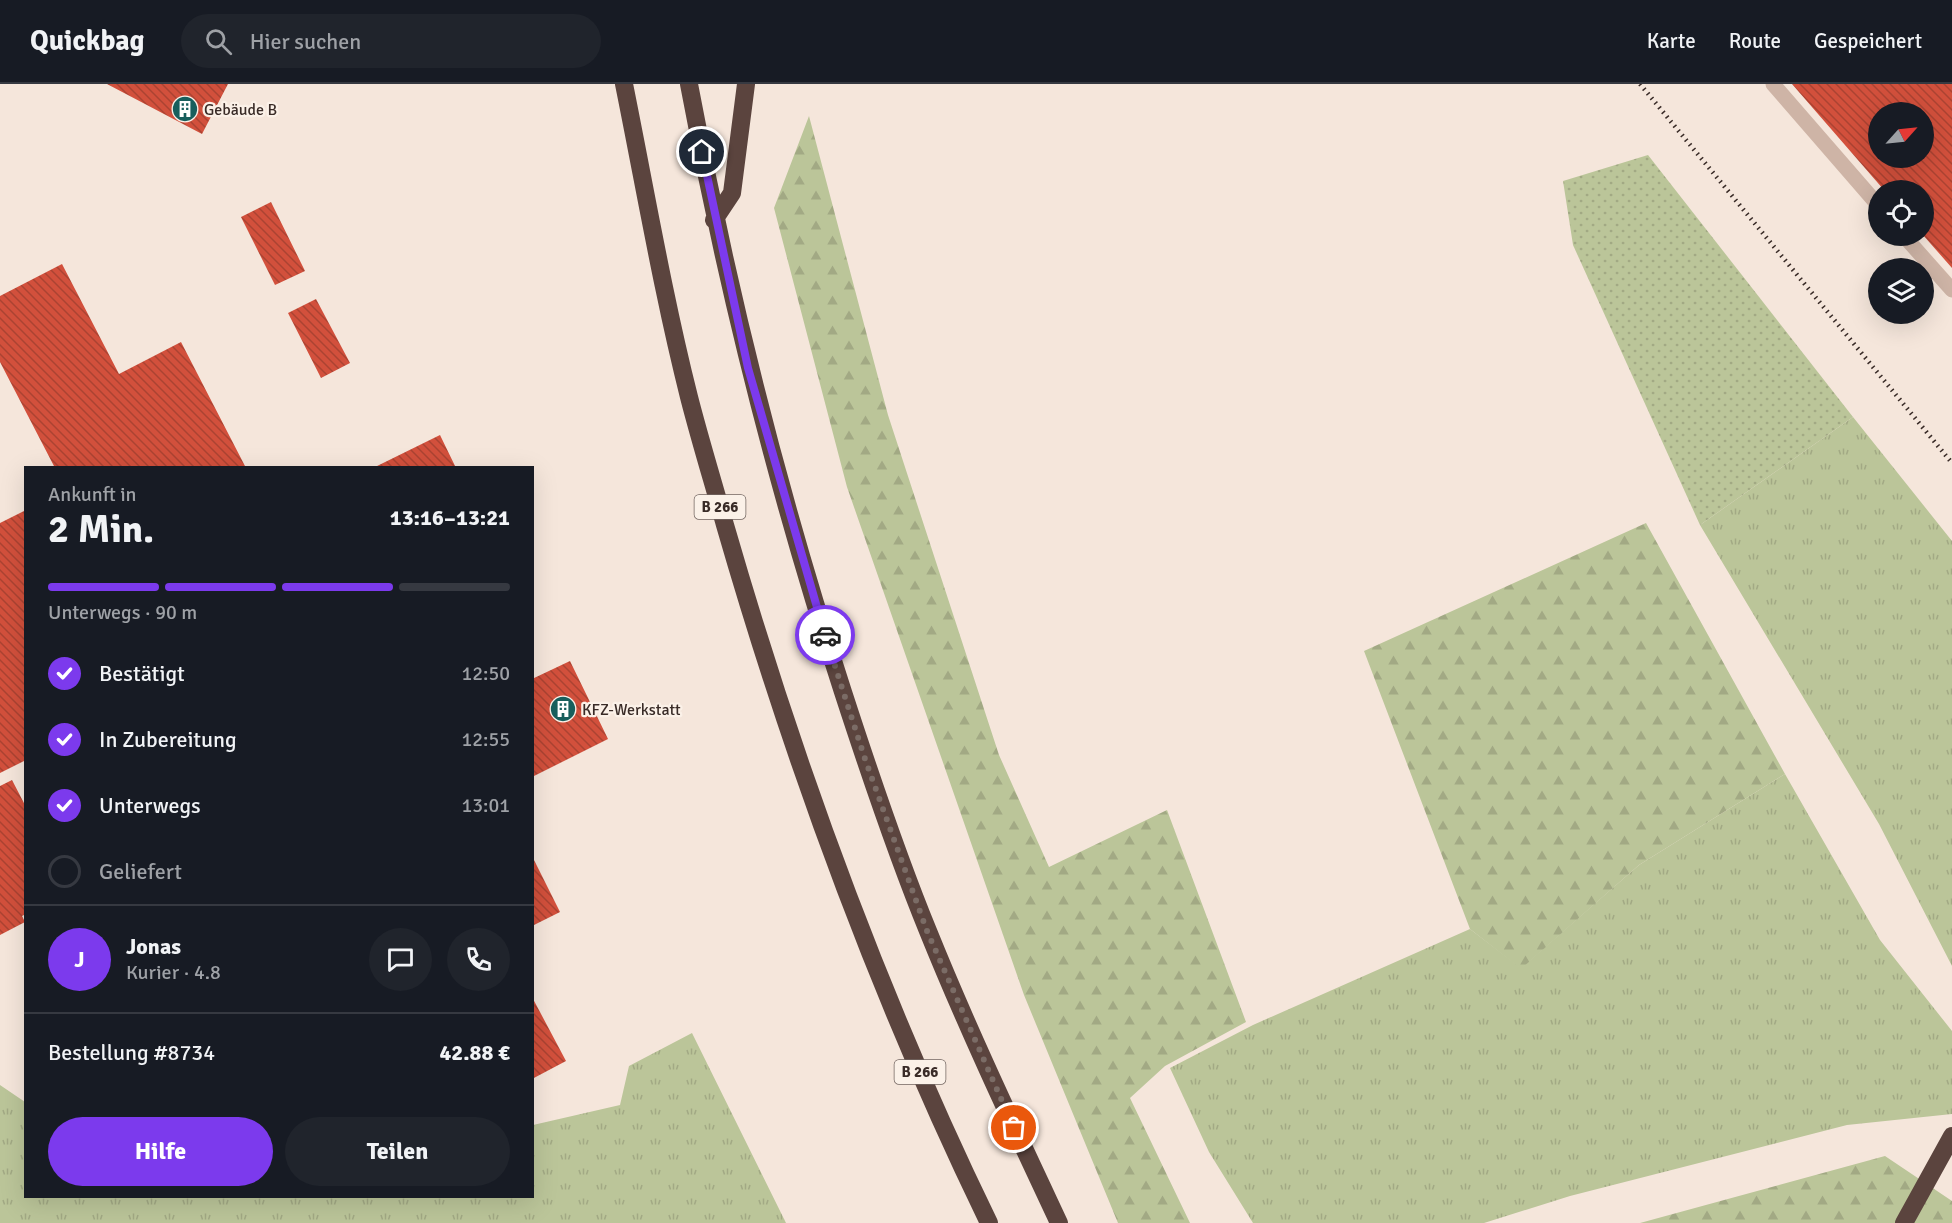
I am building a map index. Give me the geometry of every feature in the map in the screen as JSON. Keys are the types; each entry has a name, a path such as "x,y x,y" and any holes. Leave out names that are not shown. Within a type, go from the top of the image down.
{"highway":[{"name":"B 266","path":"624,84 689,397 749,606 812,800 873,962 947,1135 989,1223"},
{"path":"689,84 714,220 748,368 807,580 865,759 927,931 1059,1223"},
{"path":"714,220 732,193 746,84"},
{"path":"1904,1223 1952,1136"}],"lane":[{"path":"1773,84 1868,193"},
{"path":"1913,246 1952,290"}],"green space":[{"path":"809,116 888,415 999,755 1049,867 1167,810 1246,1022 1165,1066 1130,1098 1190,1223 1118,1223 1024,995 847,487 774,208"},
{"path":"1648,155 1853,417 1700,525 1573,245 1563,181"},
{"path":"1853,417 1952,541 1952,966 1879,824 1700,525"},
{"path":"1646,523 1785,774 1639,865 1521,969 1470,929 1364,651"},
{"path":"1785,774 1880,940 1952,1031 1952,1114 1847,1125 1570,1196 1484,1223 1253,1223 1209,1152 1170,1068 1253,1025 1470,929 1521,968 1639,865"},
{"path":"692,1033 786,1223 0,1223 0,1085 24,1101 24,1198 534,1198 534,1125 620,1105 629,1066"},
{"path":"1885,1156 1952,1201 1952,1223 1640,1223"}],"building":[{"name":"Gebäude B","path":"107,84 228,84 202,134"},
{"path":"1792,84 1952,84 1952,268 1933,246 1934,180 1875,180"},
{"path":"271,202 305,271 275,285 241,217"},
{"path":"62,264 119,374 181,342 245,466 54,466 0,362 0,296"},
{"path":"316,299 350,363 321,378 288,313"},
{"path":"440,435 455,466 377,466"},
{"path":"24,511 24,761 0,773 0,523"},
{"name":"KFZ-Werkstatt","path":"570,661 608,739 534,776 534,678"},
{"path":"12,780 24,803 24,915 22,916 24,923 0,935 0,786"},
{"path":"534,860 560,912 534,925"},
{"path":"534,1001 566,1061 534,1078"}],"railway":[{"path":"1640,84 1952,463"}],"way so far":[{"path":"825,635 865,759 927,931 1014,1128"}],"place":[{"name":"Gebäude B","path":"185,109"},
{"name":"KFZ-Werkstatt","path":"563,709"}],"route":[{"path":"702,152 714,220 748,368 807,580 825,635"}]}
